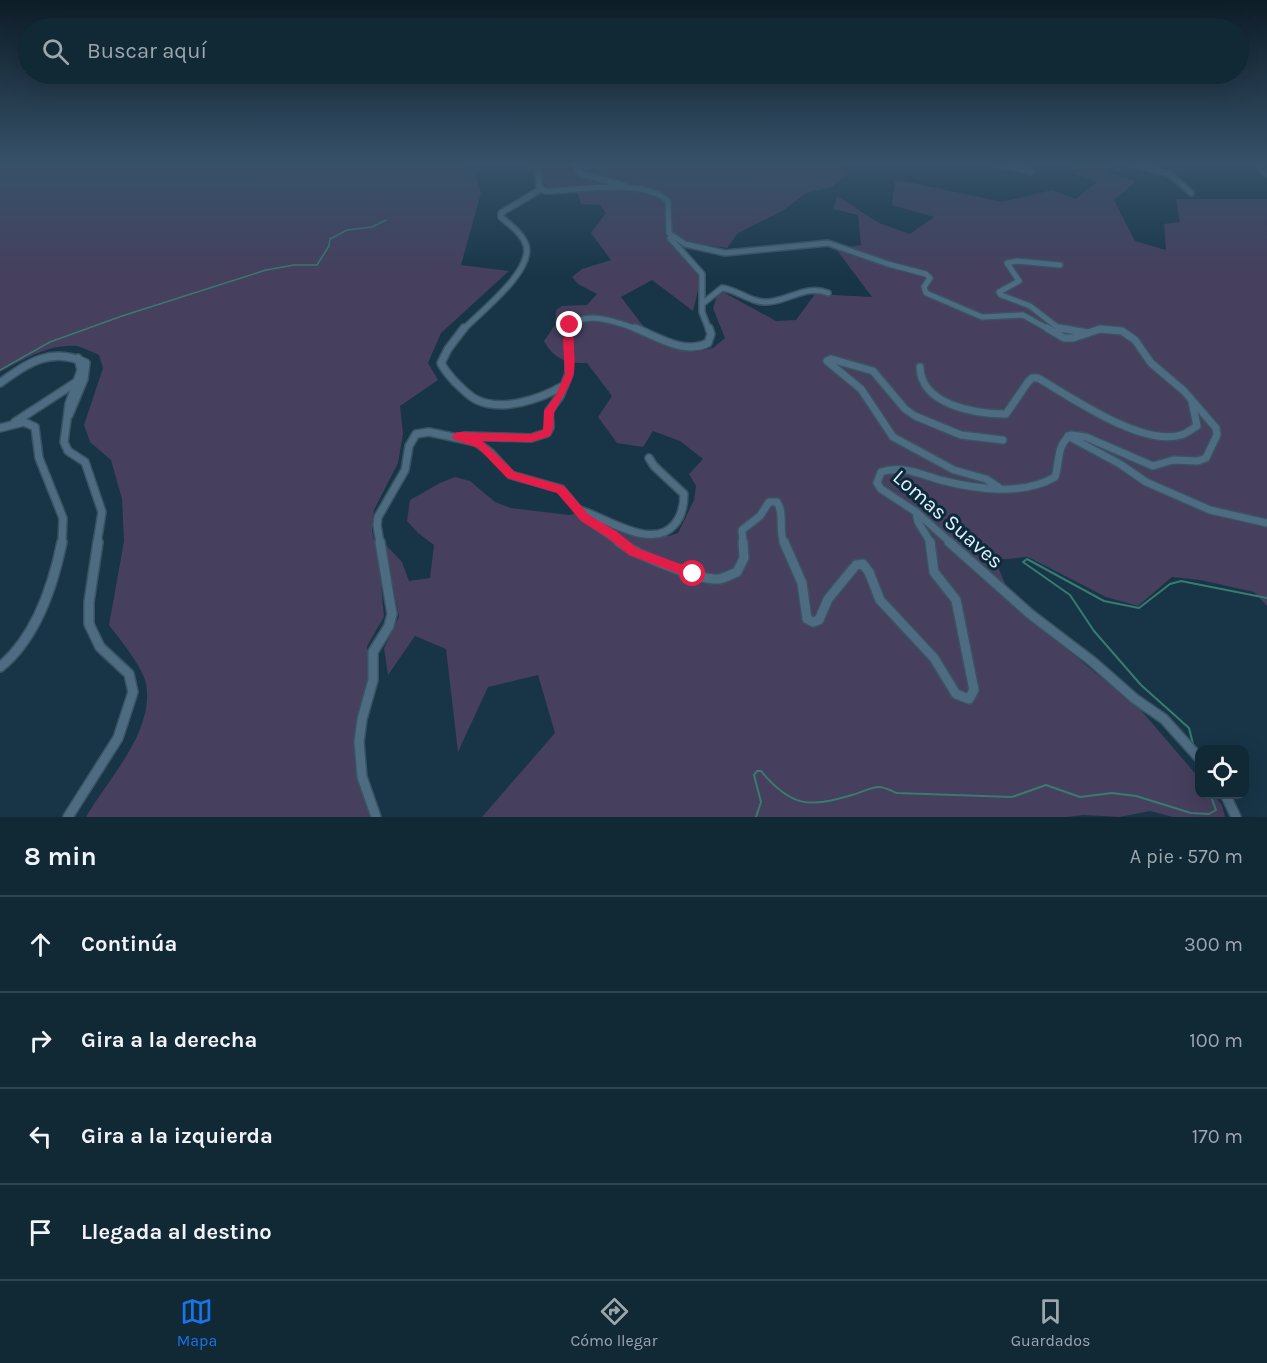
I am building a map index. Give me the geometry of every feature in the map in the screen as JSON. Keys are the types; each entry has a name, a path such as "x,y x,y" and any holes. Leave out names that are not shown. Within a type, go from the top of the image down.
{"street":[{"path":"521,201 501,213 501,217 524,241 527,250 526,258 507,288 456,336 447,348 441,363 465,392 484,403 501,404 530,399 549,394 563,386"},
{"path":"376,817 362,777 359,752 362,719 373,681 373,652 389,626 392,614 385,583 377,521 404,471 410,441 416,434 426,431 457,436 542,436 550,429 549,411 560,396 569,374 568,332 573,323 588,318 603,319 683,347 697,348 706,344 711,337 702,312 704,285 701,272 671,241 668,201"},
{"path":"669,233 685,244 725,253 831,243 888,264 924,273 930,278 924,287 926,293 979,316 1023,315 1064,338 1073,338 1107,328 1126,333 1135,340 1148,359 1180,386 1217,433 1210,454 1201,461 1177,460 1160,465 1150,465 1086,437 1068,436"},
{"path":"1060,266 1017,261 1007,263 1018,281 999,292 1001,295 1037,310 1061,330 1088,333"},
{"path":"702,304 722,288 763,302 779,300 788,295 813,289 828,293"},
{"path":"0,383 38,359 61,355 78,358 86,363 84,379 65,425"},
{"path":"68,817 118,738 133,692 129,674 100,647 90,624 89,602 102,512 84,462 68,451 64,442 65,425 81,364 78,358"},
{"path":"998,487 986,479 954,470 931,456 896,440 885,429 861,390 827,361 831,359 870,369 905,409 915,417 961,435 1003,440"},
{"path":"920,367 918,374 924,388 944,401 992,415 1006,414 1028,382 1032,378 1038,378 1111,420 1144,434 1157,436 1181,435 1197,426 1192,400"},
{"path":"13,424 84,379"},
{"path":"0,428 24,422 35,427 38,434 39,460 55,491 64,526 63,545 31,631 22,646 0,667"},
{"path":"457,436 482,445 511,475 561,489 588,521 612,535 633,552 693,574 719,579 735,574 744,562 745,554 741,533 743,528 760,516 769,502 777,502 781,508 781,536 802,583 807,619 813,622 819,620 831,596 845,582 856,565 863,564 868,568 874,591 880,600 934,658 956,694 962,699 969,699 973,696 974,690 956,600 933,568 931,543 918,522 916,512"},
{"path":"1068,436 1120,464 1146,482 1210,510 1267,523"},
{"name":"Lomas Suaves","path":"1068,436 1060,446 1057,474 1052,480 1026,487 998,487 952,482 898,469 881,472 877,478 880,487 916,512 1030,614 1171,725 1195,753"},
{"path":"578,509 645,537 661,536 668,532 680,517 684,506 684,494 654,466 650,458"},
{"path":"1226,799 1236,817"}],"shaded area":[{"path":"0,201 479,201 461,265 509,271 441,333 428,363 438,380 400,406 403,434 398,463 374,510 372,530 379,563 384,617 367,646 368,675 354,754 363,786 380,817 86,817 128,754 144,719 147,702 146,684 141,670 109,625 124,541 122,499 111,460 90,442 84,425 103,368 99,355 77,346 67,346 37,353 0,372"},
{"path":"580,201 795,201 784,210 738,233 727,248 669,239 701,278 693,311 652,280 621,297 650,335 696,352 713,348 725,338 713,308 717,296 723,292 776,321 796,320 815,294 872,297 836,249 861,245 858,215 833,209 835,201 845,201 879,223 910,234 934,217 892,205 892,201 1115,201 1135,241 1166,250 1164,224 1180,222 1176,201 1267,201 1267,606 1254,592 1200,580 1172,577 1138,606 1106,597 1028,557 995,560 1015,607 1140,709 1195,773 1195,799 1217,799 1222,805 1225,817 1173,817 1150,811 1120,817 1083,815 1067,817 482,817 555,733 538,675 488,687 458,752 446,649 415,636 388,675 384,648 399,617 385,544 402,562 409,581 430,578 434,545 407,521 410,500 455,477 470,481 495,502 511,508 569,515 584,512 645,535 669,536 678,533 694,500 696,486 689,474 703,459 680,441 653,431 643,447 617,443 598,417 612,396 587,363 573,363 562,359 552,352 544,341 555,325 556,310 562,306 587,305 597,294 578,284 572,277 582,269 611,260 591,233 606,213 600,205 581,204"}],"waterway":[{"path":"0,370 50,342 122,316 266,270 294,265 317,265 329,246 330,239 347,230 372,227 386,220"},
{"path":"1193,744 1189,728 1141,685 1094,631 1070,595 1023,562 1027,559 1104,601 1139,608 1170,584 1181,581 1267,598"},
{"path":"756,817 761,802 754,775 757,771 761,771 782,792 792,798 812,803 837,799 879,787 897,793 1012,797 1046,785 1080,797 1112,793 1136,796 1191,813 1209,814 1216,810 1212,799"}],"route":[{"path":"570,325 567,341 570,370 560,396 549,411 550,427 547,433 531,438 457,436 482,445 511,475 561,489 588,521 612,535 633,552 693,574"}]}
